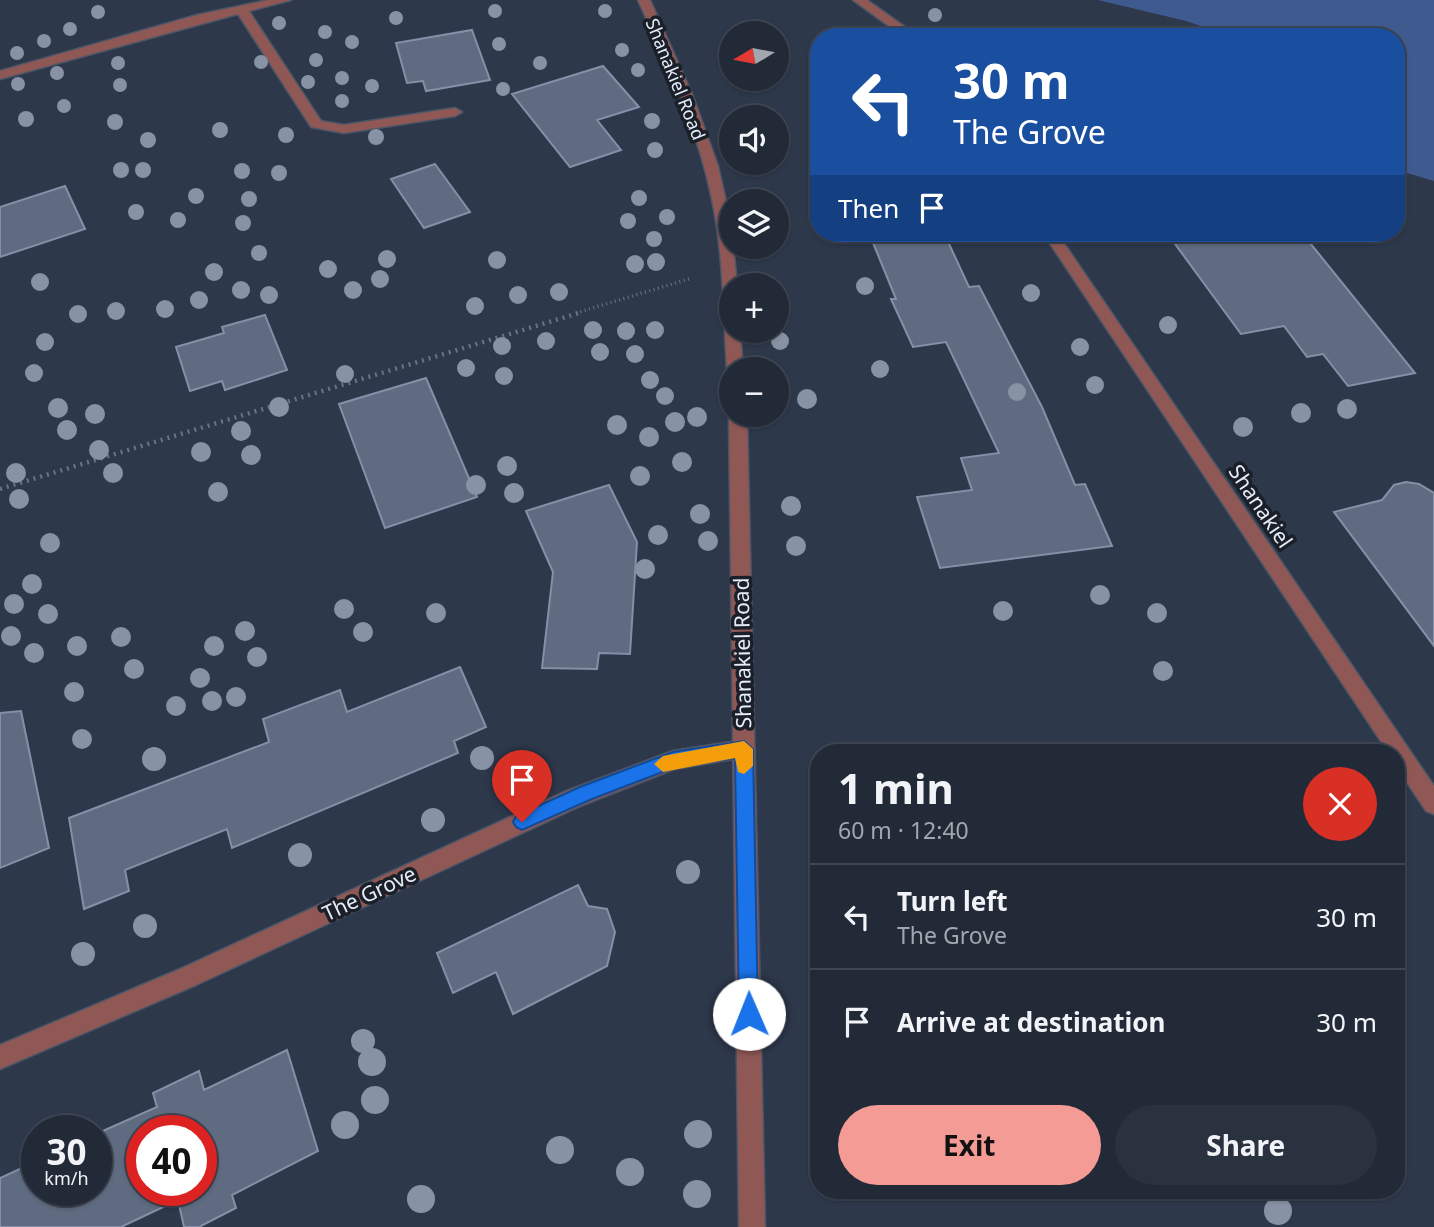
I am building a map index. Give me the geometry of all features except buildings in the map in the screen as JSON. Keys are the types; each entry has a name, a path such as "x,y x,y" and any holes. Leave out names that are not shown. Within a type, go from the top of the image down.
{"street":[{"path":"196,0 201,18"},
{"path":"0,75 201,18 285,0"},
{"name":"Shanakiel Road","path":"645,0 683,86 718,191 727,273"},
{"path":"859,0 900,28"},
{"path":"241,9 316,124 344,129 455,112"},
{"name":"Shanakiel","path":"1056,242 1394,744"},
{"name":"Shanakiel Road","path":"738,427 752,1227"},
{"name":"The Grove","path":"0,1057 187,977 572,799 673,760 744,749"},
{"name":"Shanakiel","path":"1405,761 1434,804"}],"path":[{"path":"0,489 727,268"}],"shaded area":[{"path":"1098,0 1434,0 1434,181 1405,172 1405,28 1207,28"}],"slow traffic":[{"path":"663,764 673,760 744,749 744,766"}],"route":[{"path":"522,822 586,793 673,760 744,749 749,1014"}]}
